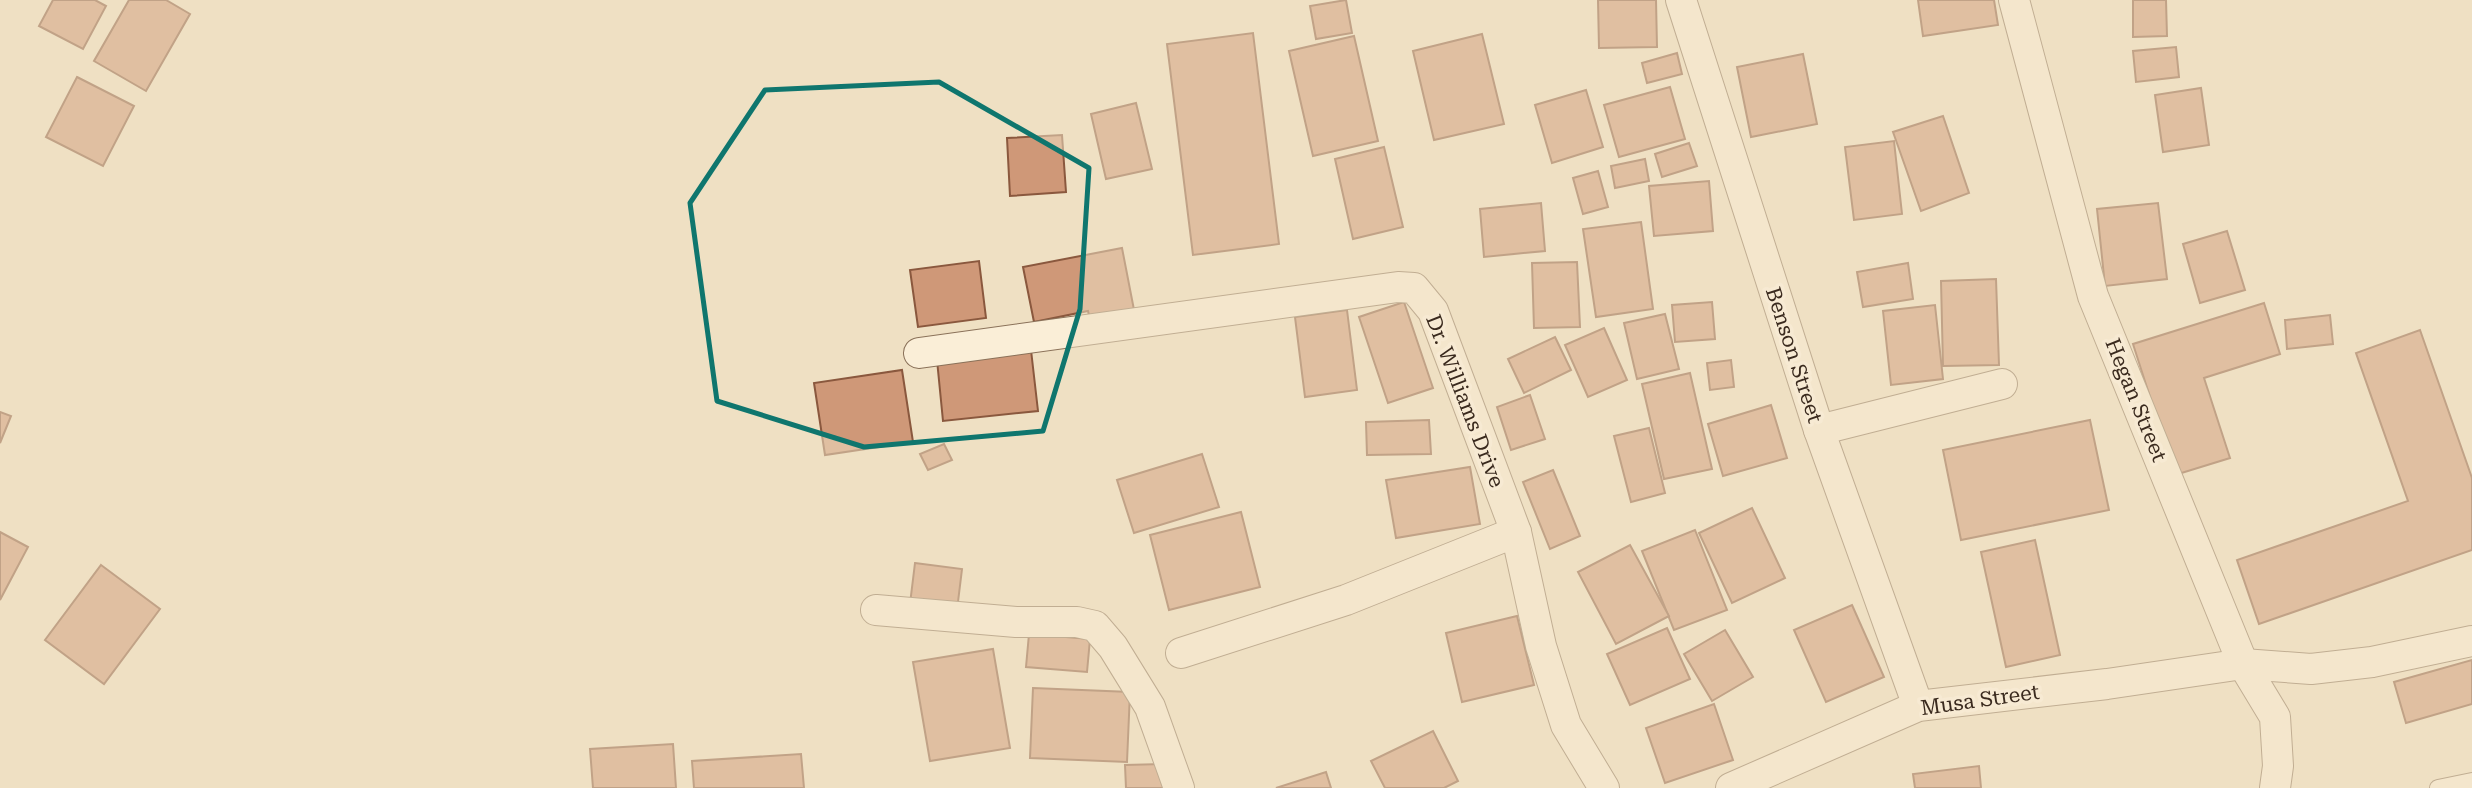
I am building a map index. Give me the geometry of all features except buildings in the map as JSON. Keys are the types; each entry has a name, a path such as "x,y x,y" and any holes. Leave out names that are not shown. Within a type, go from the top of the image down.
{"street":[{"name":"Benson Street","path":"1681,0 1819,430 1918,706"},
{"name":"Hegan Street","path":"2014,0 2094,296 2243,664 2275,717 2278,766 2275,788"},
{"name":"Dr. Williams Drive","path":"919,353 1384,289 1414,288 1433,311 1516,532 1541,646 1566,725 1604,788"},
{"path":"1819,430 2003,384"},
{"path":"1181,653 1346,600 1516,532"},
{"path":"876,610 1016,622 1077,622 1095,626 1113,647 1150,707 1179,788"},
{"name":"Musa Street","path":"1731,788 1918,706 2107,684 2243,664 2311,669 2372,662 2472,641"}],"lane":[{"path":"2438,788 2472,781"}],"highlighted area":[{"path":"939,82 1089,168 1080,309 1043,431 864,447 717,401 690,203 765,90"}]}
